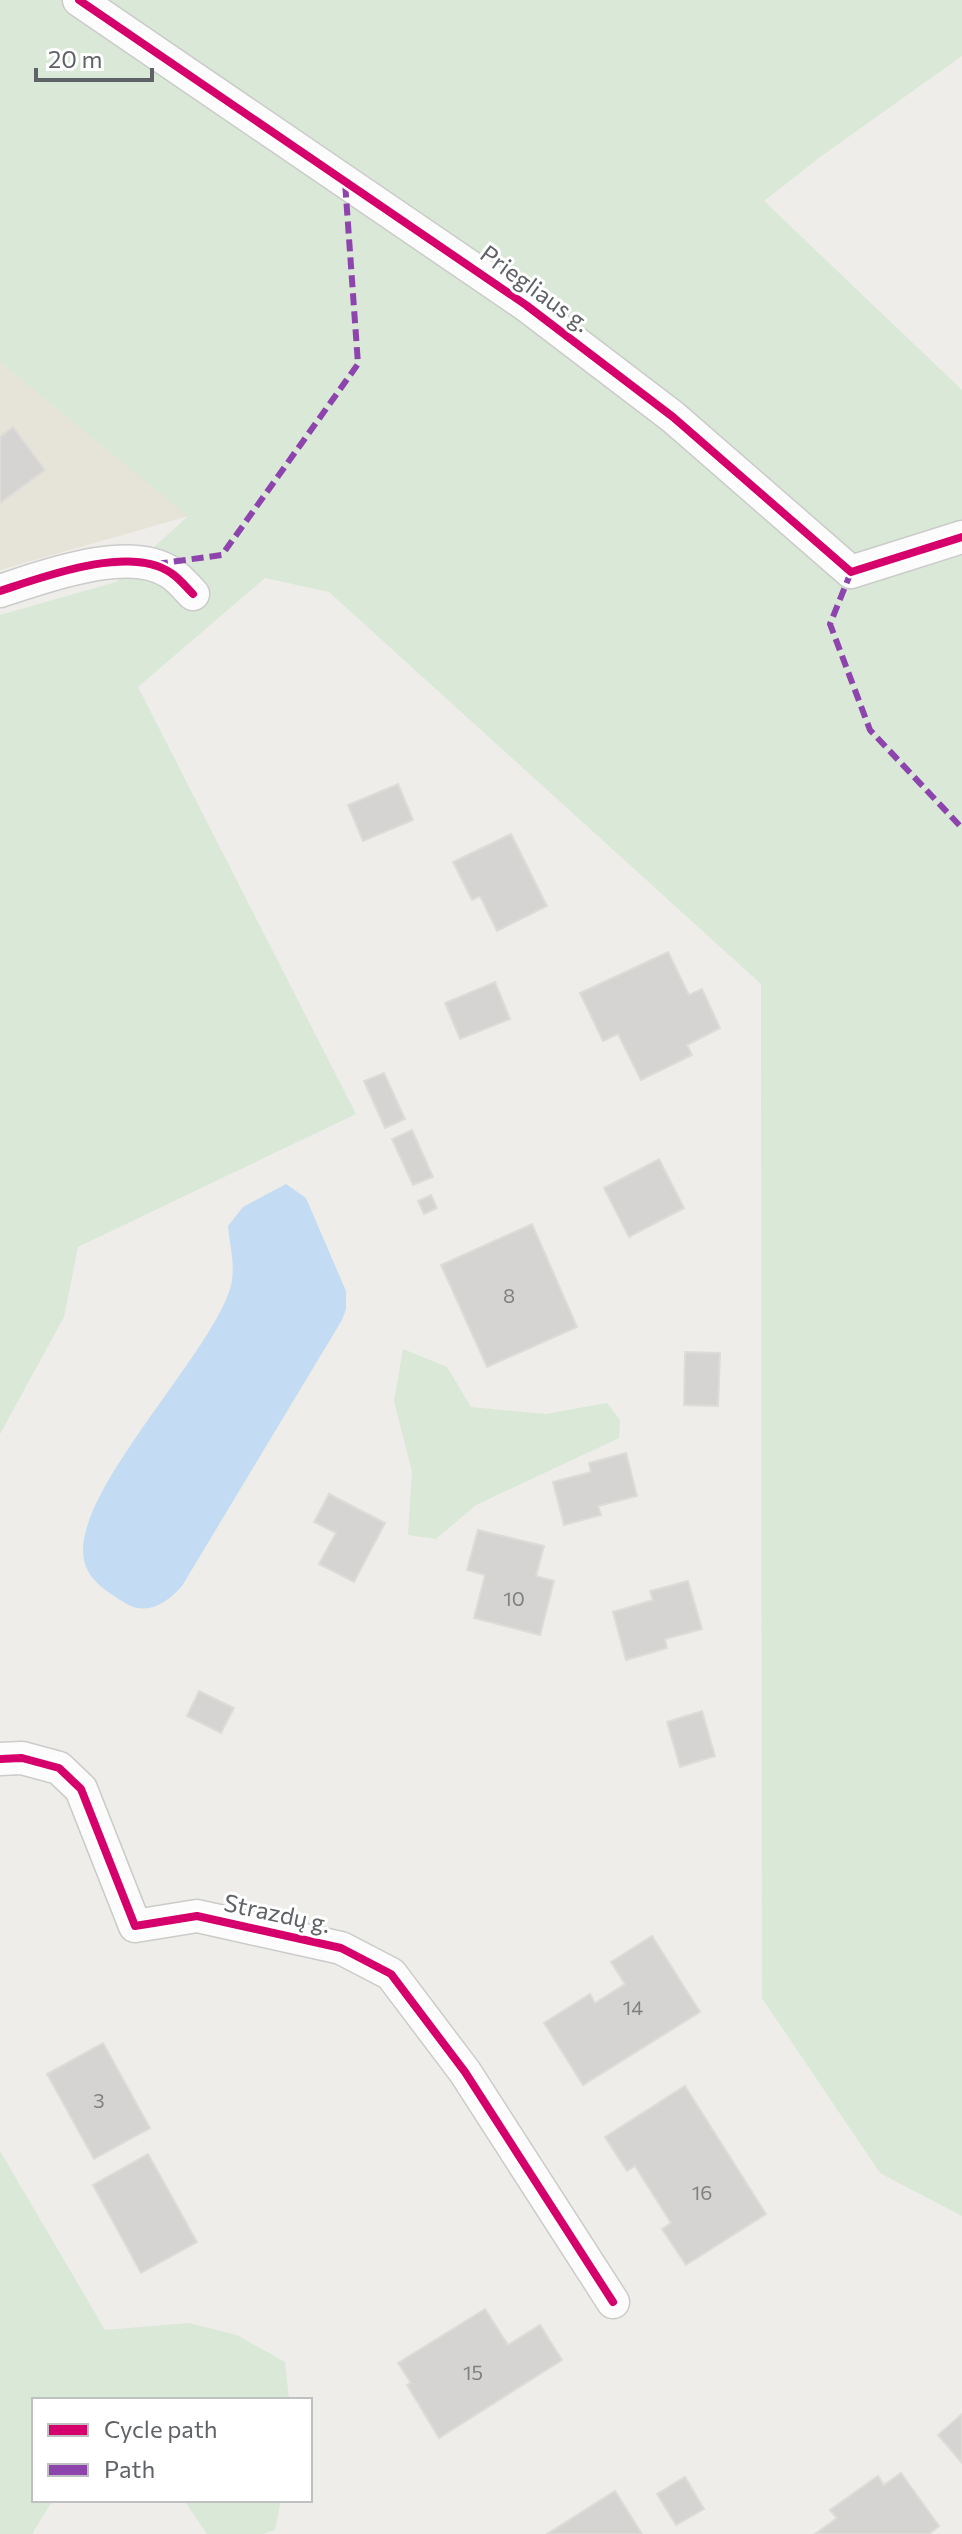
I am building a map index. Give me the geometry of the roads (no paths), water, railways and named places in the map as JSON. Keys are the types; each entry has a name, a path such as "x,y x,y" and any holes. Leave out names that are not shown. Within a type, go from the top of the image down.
{"street":[{"name":"Priegliaus g.","path":"79,0 526,305 673,417 851,572 962,537"},
{"path":"0,591 71,569 117,561 152,564 170,572 193,594"},
{"name":"Strazdų g.","path":"0,1759 22,1758 59,1768 81,1789 135,1926 197,1916 341,1948 391,1974 465,2072 613,2302"}],"water":[{"path":"286,1184 306,1198 346,1291 346,1309 182,1586 156,1606 133,1607 106,1590 86,1568 85,1533 97,1501 117,1466 194,1354 229,1292 233,1267 228,1226 243,1207"}]}
